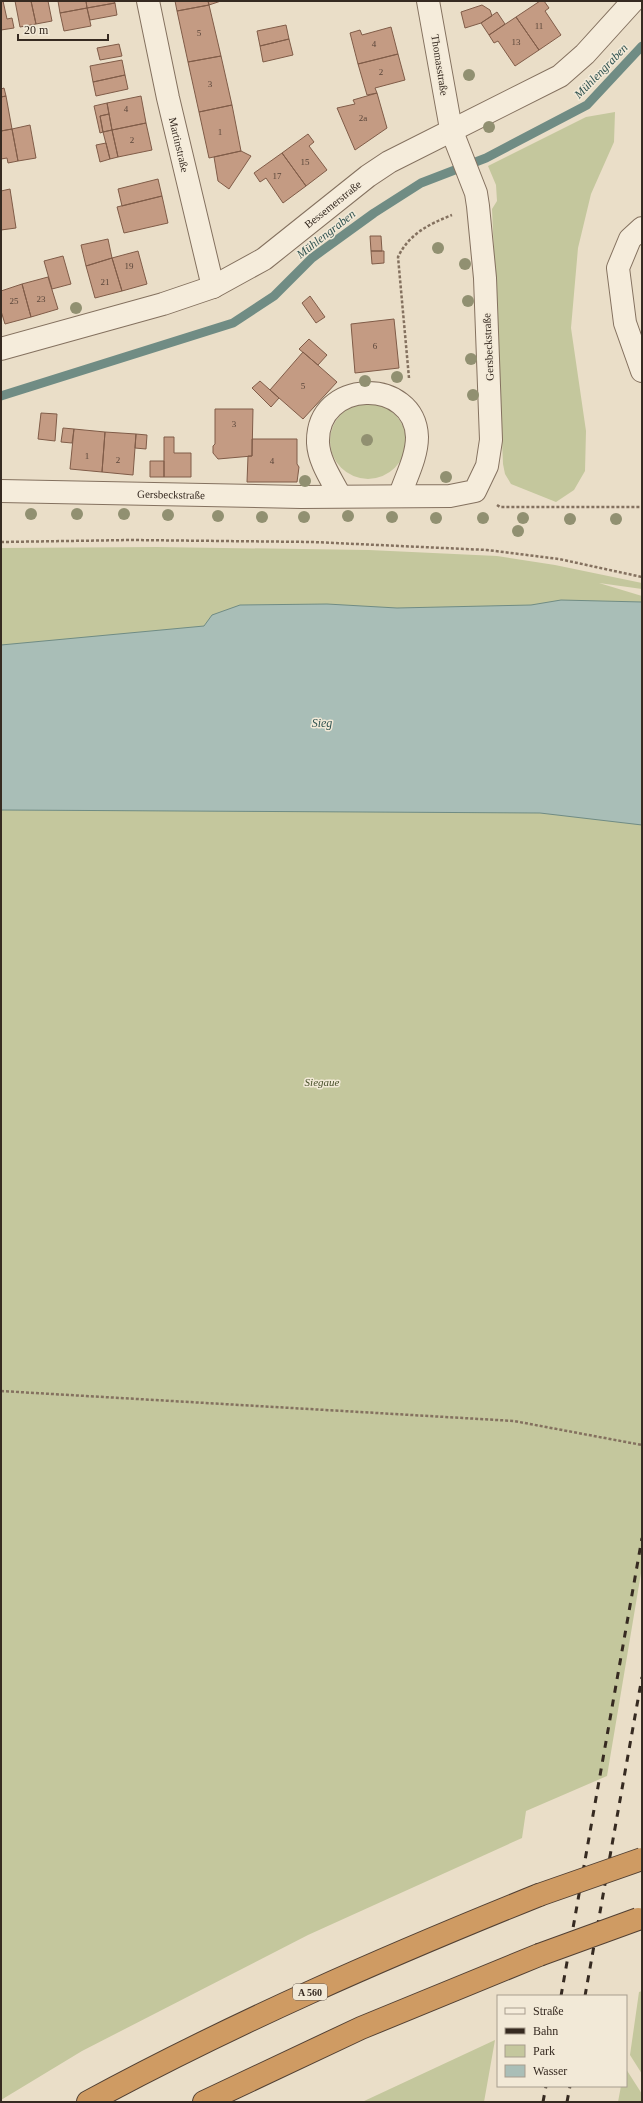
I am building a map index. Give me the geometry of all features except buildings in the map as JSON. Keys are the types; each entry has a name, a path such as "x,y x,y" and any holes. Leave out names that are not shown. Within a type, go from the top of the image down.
{"highway":[{"name":"A 560","path":"88,2102 218,2036 323,1986 430,1939 539,1895 642,1858"},
{"path":"204,2102 361,2028 539,1955 640,1919"}],"street":[{"name":"Martinstraße","path":"148,1 168,98 213,287"},
{"name":"Thomasstraße","path":"428,1 452,135"},
{"name":"Bessemerstraße","path":"1,349 163,304 213,287 264,259 368,176 389,162 452,135 560,76 585,54 632,1"},
{"name":"Gersbeckstraße","path":"1,491 340,496 450,496 475,491 487,466 491,440 485,278 477,199 452,135"},
{"path":"642,228 630,239 618,268 625,323 642,371"},
{"path":"340,496 321,458 318,444 320,428 326,415 335,404 348,396 363,392 378,393 392,398 404,408 413,420 417,436 416,452 400,495"}],"path":[{"path":"404,408 410,390 398,257 403,246 412,236 477,199"},
{"path":"475,491 500,507 642,507"},
{"path":"1,542 132,540 313,542 487,550 558,559 642,577"},
{"path":"1,1391 514,1420 642,1445"}],"green space":[{"path":"615,112 614,142 591,194 578,248 571,328 586,431 585,471 574,490 556,502 511,484 505,474 503,464 492,209 497,201 496,185 488,166 586,117"},
{"path":"361,403 375,403 383,405 389,409 400,420 404,426 406,441 404,456 395,468 383,477 375,479 361,479 353,477 347,473 336,462 332,456 330,448 330,434 332,426 336,420 347,409 353,405"},
{"name":"Siegaue","path":"157,547 369,550 497,556 555,565 642,583 642,589 599,583 642,596 642,1567 607,1776 526,1811 522,1838 308,1935 82,2051 1,2100 1,548"},
{"path":"642,1991 642,2074 630,2055 639,1992"},
{"path":"495,2040 484,2102 362,2102"},
{"path":"627,2071 642,2094 642,2102 618,2102 621,2087 627,2087"}],"water":[{"name":"Sieg","path":"561,600 642,602 642,825 540,813 1,810 1,645 204,626 212,615 240,605 327,604 397,608 531,605"}],"waterway":[{"name":"Mühlengraben","path":"1,396 233,323 274,296 312,258 374,213 421,183 486,158 587,105 642,46"}],"railway":[{"path":"561,1995 642,1538"},
{"path":"585,1995 642,1677"},
{"path":"543,2102 546,2087"},
{"path":"567,2102 570,2087"}]}
